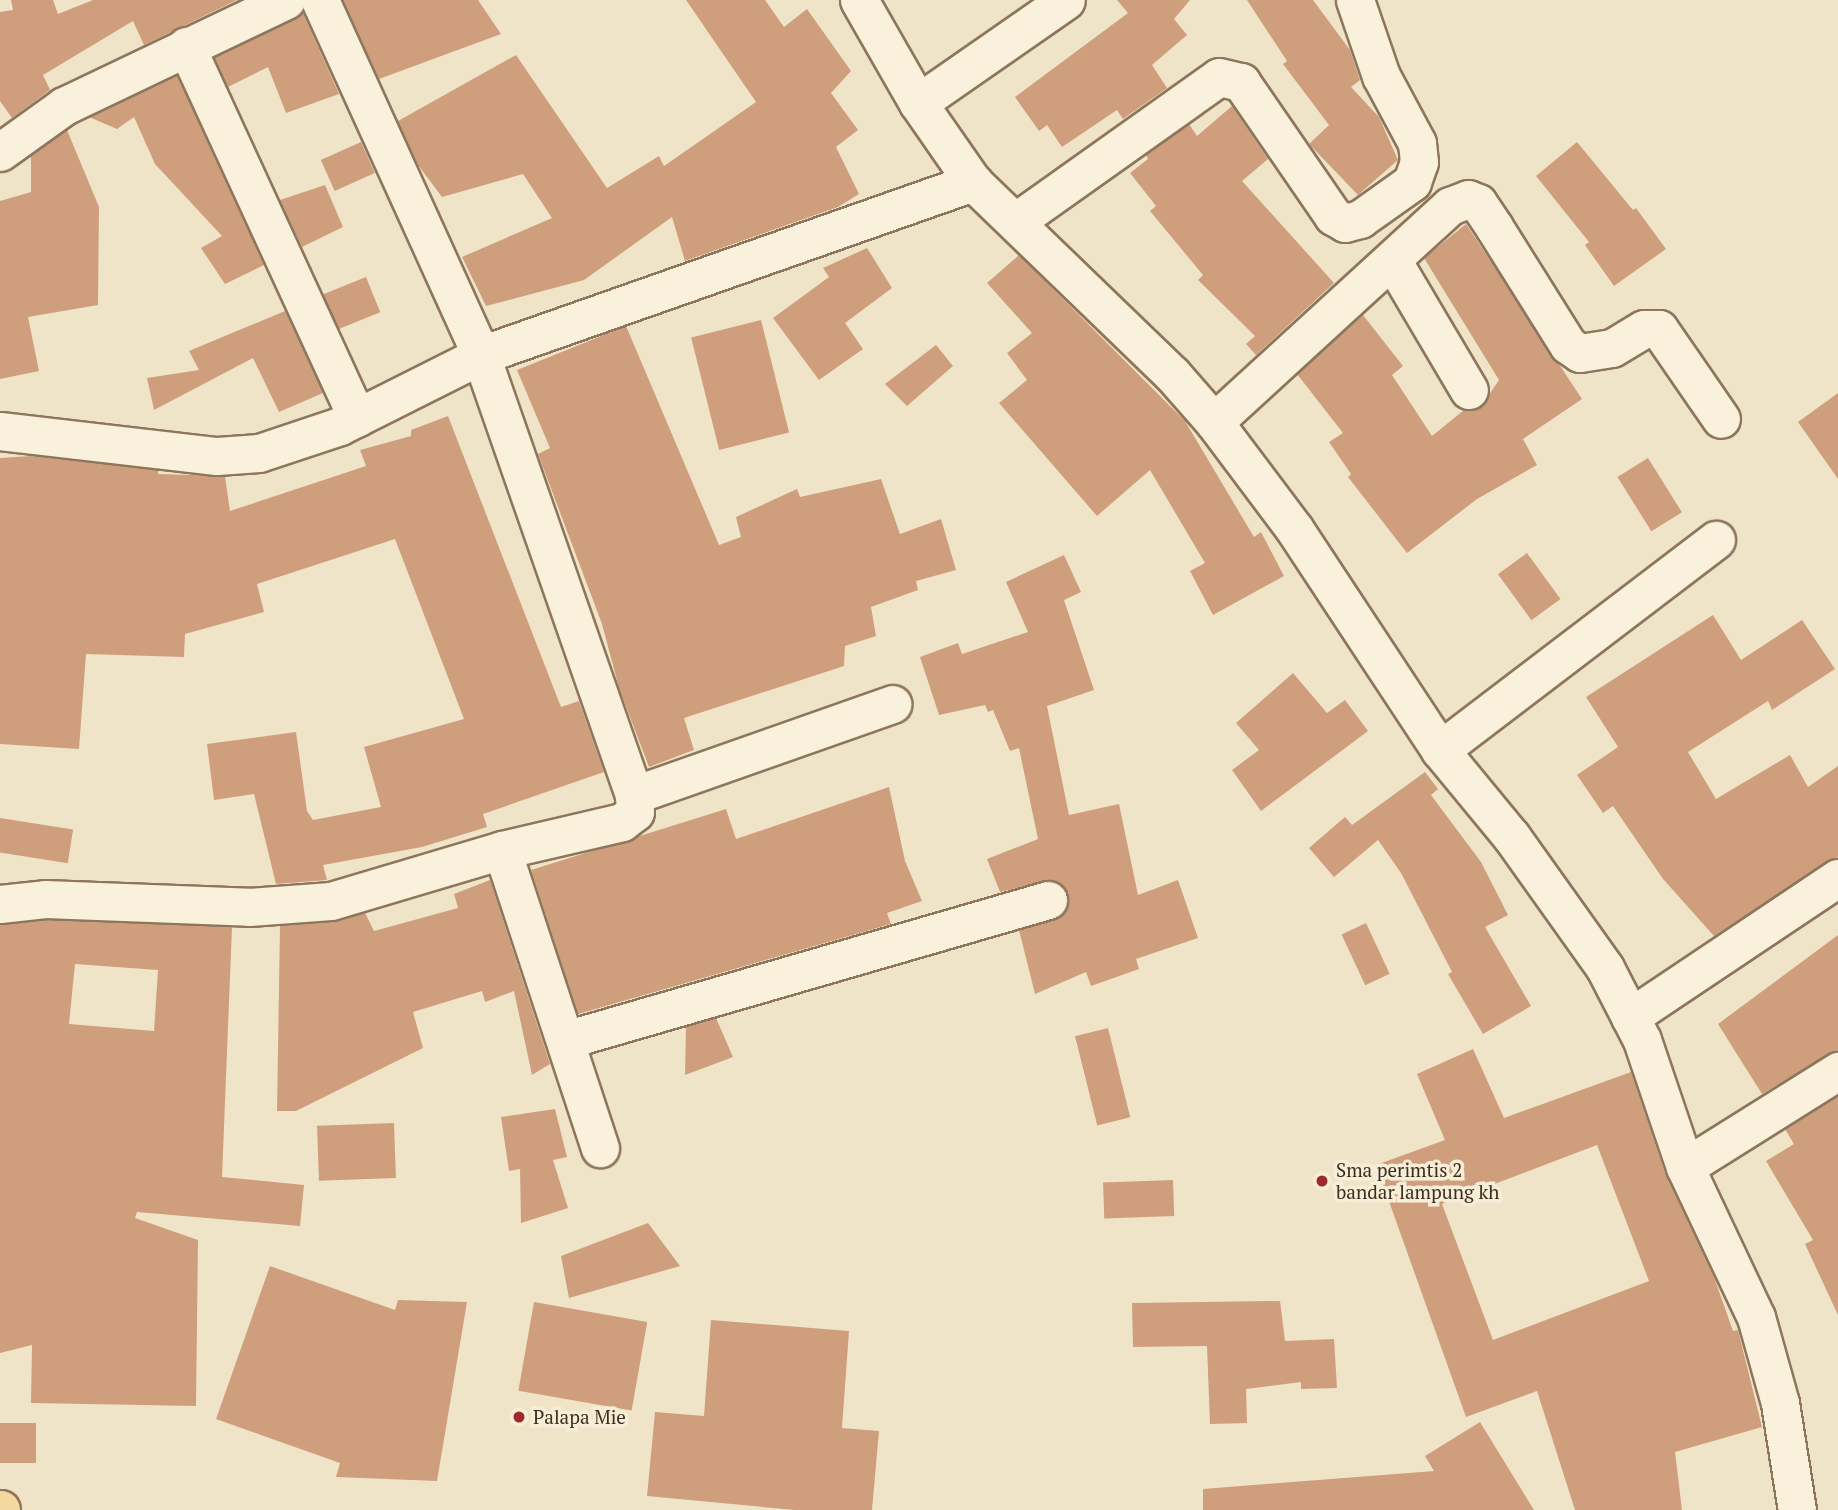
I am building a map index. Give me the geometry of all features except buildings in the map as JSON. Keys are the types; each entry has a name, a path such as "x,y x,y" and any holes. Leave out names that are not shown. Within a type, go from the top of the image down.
{"street":[{"path":"0,152 64,106 286,0"},
{"path":"0,904 45,899 249,907 331,901 502,850 622,822 635,812 634,795 481,355 320,0"},
{"path":"859,0 918,103 973,182 1172,374 1214,422 1295,530 1440,750 1511,836 1605,968 1661,1088 1685,1167 1756,1317 1780,1403 1797,1510"},
{"path":"918,103 1066,0"},
{"path":"1015,222 1219,77 1241,82 1333,216 1345,223 1360,219 1412,182 1419,162 1418,143 1381,76 1355,0"},
{"path":"186,46 357,417"},
{"path":"0,431 217,456 259,453 357,417 481,355 973,182"},
{"path":"1214,422 1459,199 1478,203 1568,345 1580,353 1612,348 1644,329 1659,329 1721,419"},
{"path":"1392,260 1469,390"},
{"path":"1440,750 1716,540"},
{"path":"634,795 892,704"},
{"path":"502,850 600,1148"},
{"path":"1630,1017 1838,878"},
{"path":"565,1040 1048,900"},
{"path":"1685,1167 1838,1070"}],"place":[{"name":"Sma perimtis 2 bandar lampung kh","path":"1322,1181"},
{"name":"Palapa Mie","path":"519,1417"}]}
